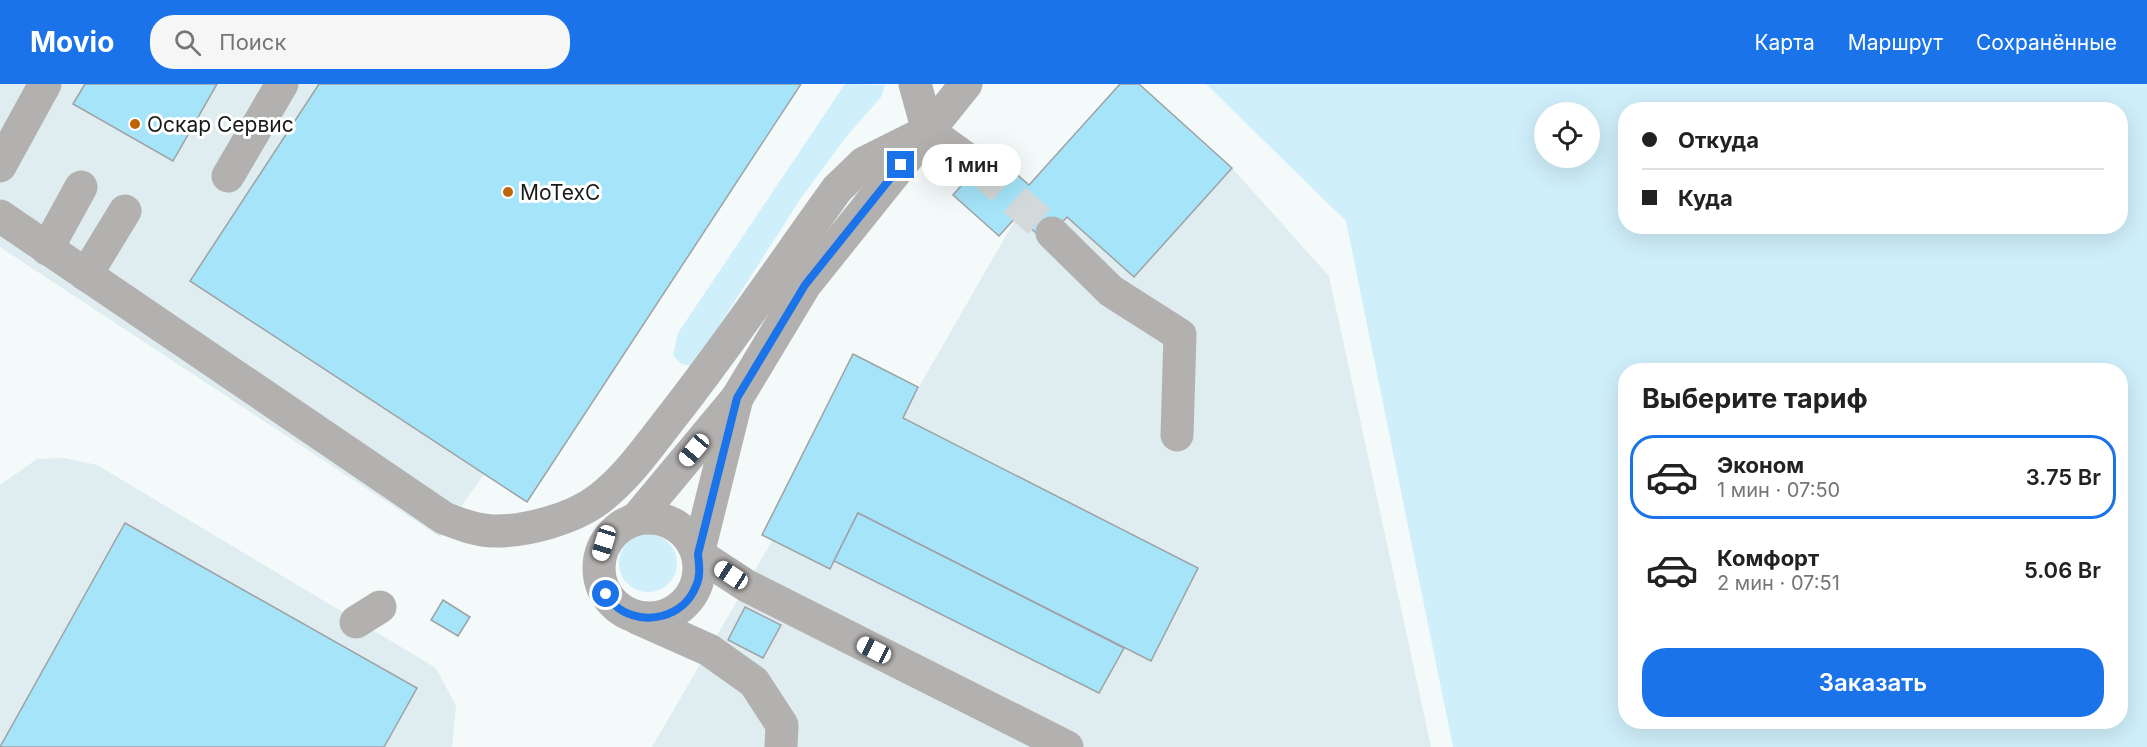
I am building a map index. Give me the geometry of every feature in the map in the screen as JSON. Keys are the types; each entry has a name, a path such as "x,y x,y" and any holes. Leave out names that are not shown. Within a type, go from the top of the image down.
{"lane":[{"path":"0,165 45,84"},
{"path":"228,176 282,84"},
{"path":"915,84 928,131 978,167"},
{"path":"637,518 737,398 805,285 966,84"},
{"path":"0,216 444,518 493,531 529,527 563,519 599,500 632,468 696,386 837,189 864,163 928,131"},
{"path":"47,249 81,187"},
{"path":"86,275 125,211"},
{"path":"1052,233 1111,291 1180,335 1177,435"},
{"path":"698,554 737,398"},
{"path":"633,616 648,618 664,616 678,610 689,599 697,585 700,570 698,554 692,540 681,528 668,520 652,517 637,518 613,532 604,543 599,560 599,578 606,594 617,607 633,616 709,650 754,682 782,724 781,747"},
{"path":"698,554 747,586 1066,747"}],"shaded area":[{"path":"0,84 801,84 527,502 484,474 440,537 0,247"},
{"path":"845,84 885,85 881,97 846,137 801,198 694,365 682,364 673,355 678,333"},
{"path":"1120,84 1139,84 1232,168 1329,276 1431,747 652,747 772,541 762,535 853,354 919,387 1015,220 999,236 953,195 991,152 1029,185"},
{"path":"1206,84 2147,84 2147,747 1453,747 1346,221"},
{"path":"64,458 97,465 436,668 456,706 452,747 0,747 0,485 37,459"},
{"path":"642,534 654,534 669,542 677,557 677,569 669,584 654,592 642,592 627,584 619,569 619,557 627,542"}],"building":[{"path":"85,84 217,84 173,161 73,104"},
{"path":"319,84 801,84 527,502 190,281"},
{"path":"1120,84 1139,84 1232,168 1134,277 1067,217 1045,241 1017,216 999,236 953,195 991,152 1029,185"},
{"path":"853,354 918,387 903,418 1198,568 1151,661 858,513 830,569 762,535"},
{"path":"858,513 1124,648 1099,693 834,561"},
{"path":"125,523 417,688 384,747 0,747"},
{"path":"443,600 470,617 458,636 431,620"},
{"path":"745,607 781,625 763,658 728,640"}],"tunnel":[{"path":"978,167 1052,233"}],"place":[{"name":"Оскар Сервис","path":"135,124"},
{"name":"MoTexC","path":"508,192"}],"route":[{"path":"606,594 617,607 633,616 648,618 664,616 678,610 689,599 697,585 700,570 698,554 737,398 805,285 901,165"}]}
